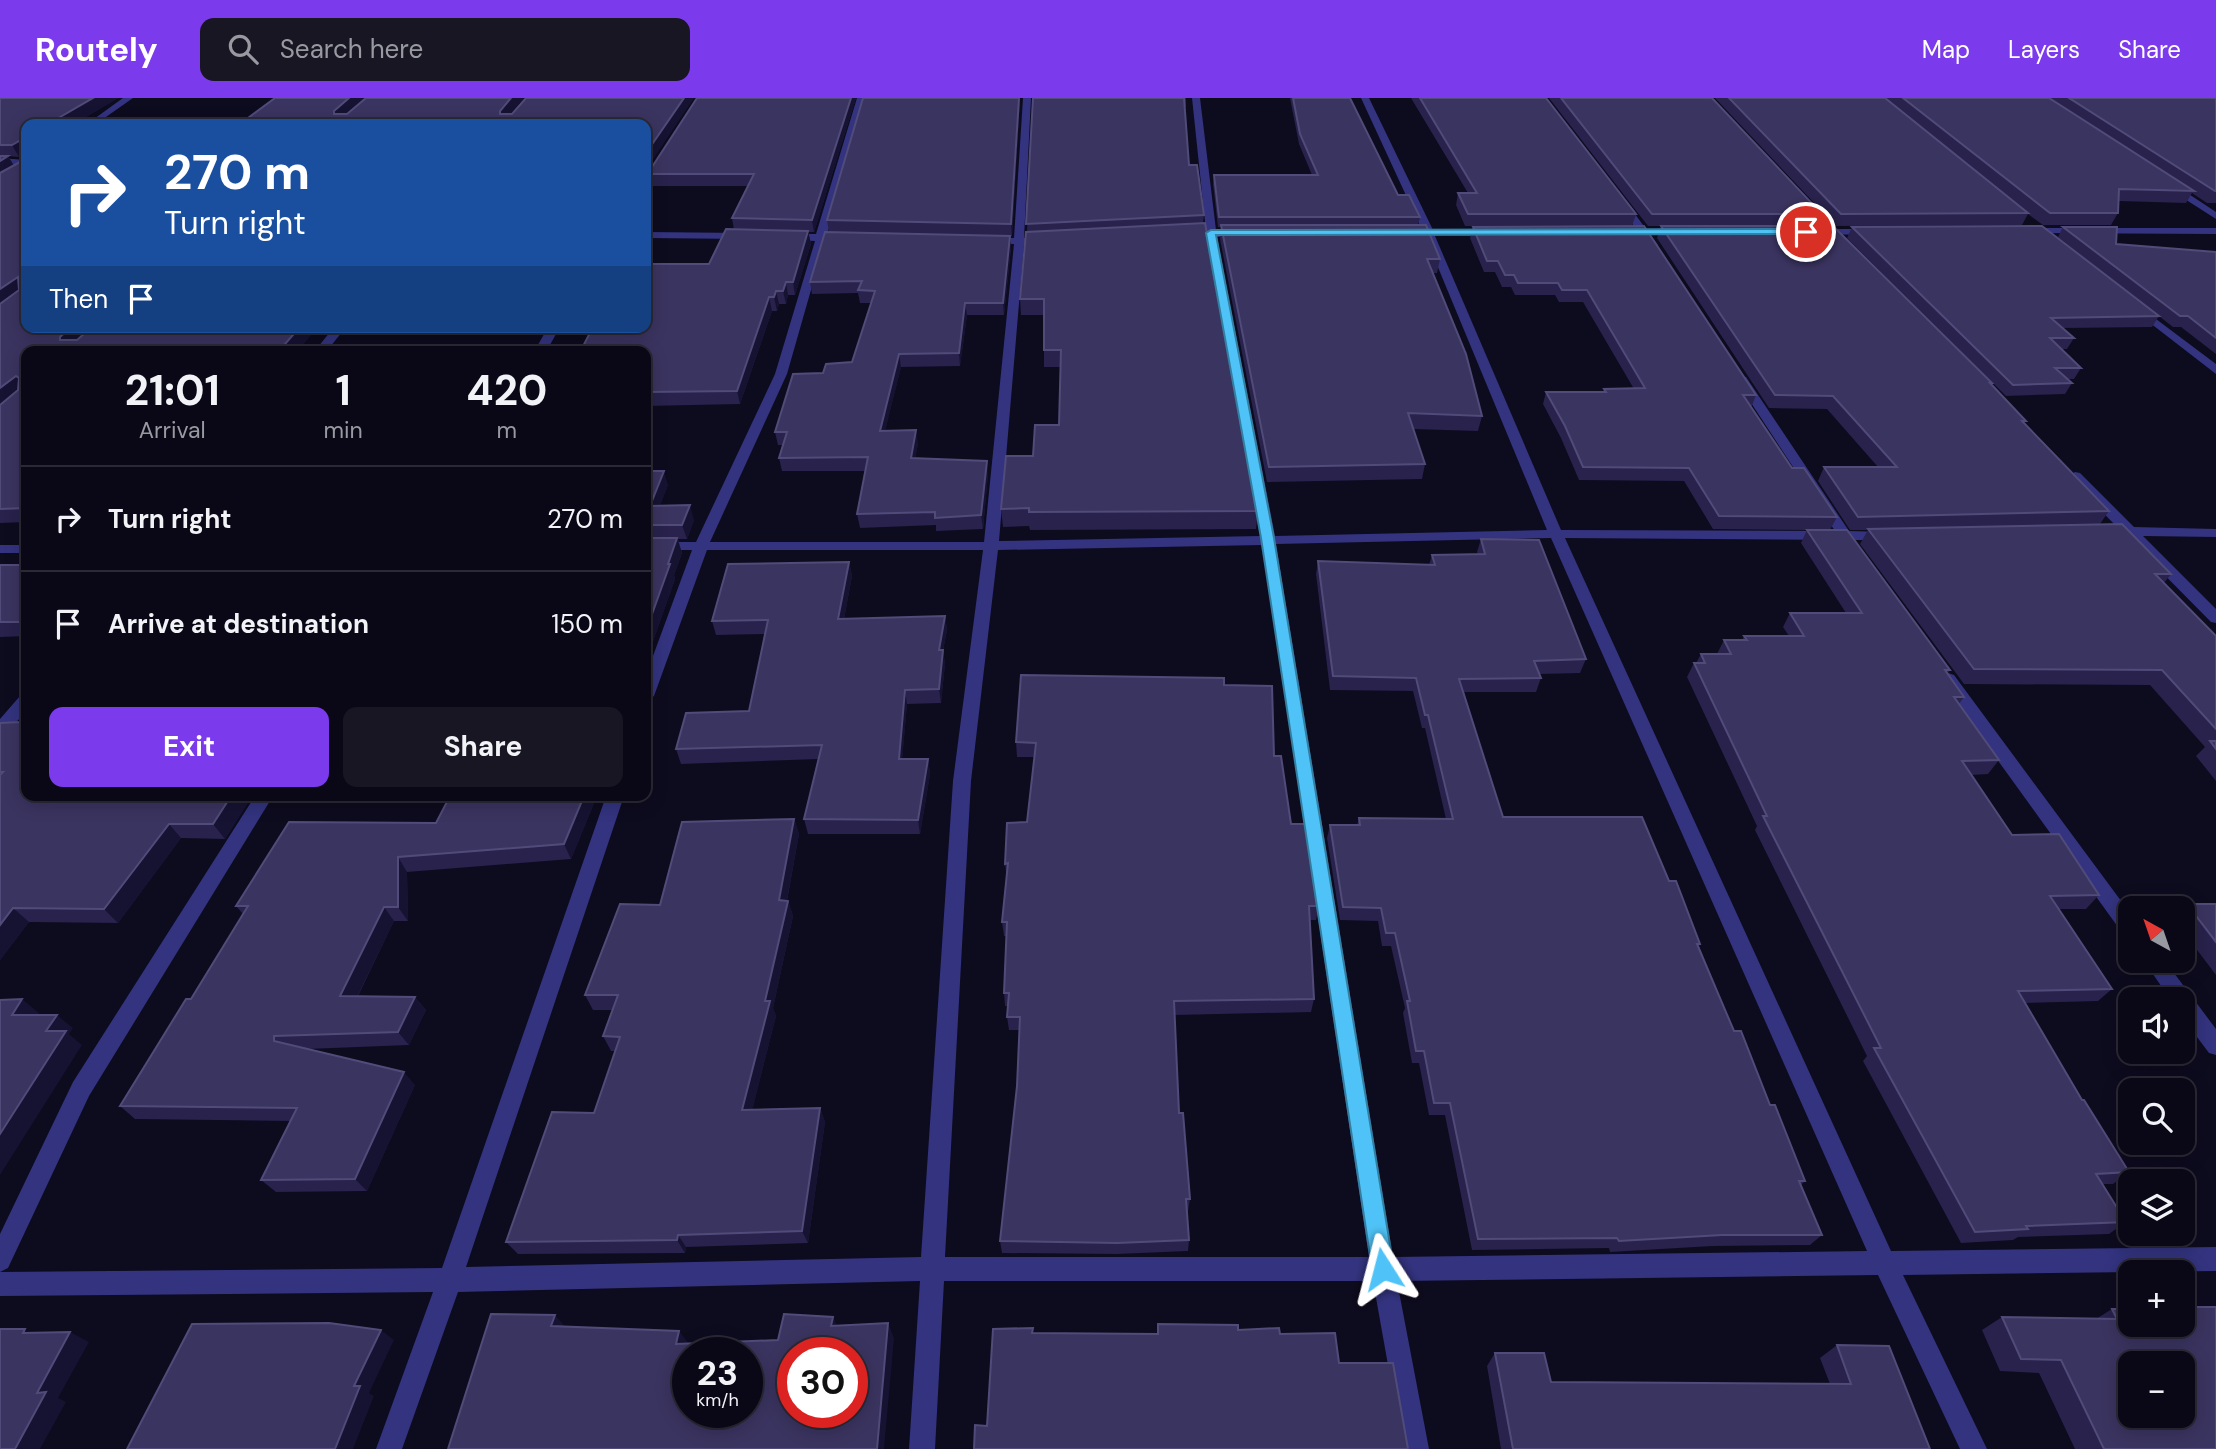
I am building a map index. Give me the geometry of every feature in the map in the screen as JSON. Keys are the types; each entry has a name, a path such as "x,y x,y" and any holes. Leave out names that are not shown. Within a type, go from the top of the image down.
{"street":[{"path":"98,119 129,98"},
{"path":"651,682 701,546 781,374 861,98"},
{"path":"922,1449 962,781 990,546 1019,242 1027,98"},
{"path":"1196,98 1211,233 1268,538 1383,1269 1416,1449"},
{"path":"1365,98 1429,233 1556,534 1885,1264 1974,1449"},
{"path":"0,161 21,163"},
{"path":"2160,179 2216,216"},
{"path":"1615,193 1661,257"},
{"path":"1823,222 1842,241"},
{"path":"2029,223 2049,239"},
{"path":"2012,232 2216,231"},
{"path":"1806,232 1883,232"},
{"path":"1170,235 1252,233"},
{"path":"1402,233 1510,233"},
{"path":"651,234 754,236"},
{"path":"781,237 861,238"},
{"path":"979,241 1060,240"},
{"path":"2122,296 2216,370"},
{"path":"1730,362 1861,559"},
{"path":"2062,463 2216,618"},
{"path":"2089,532 2216,533"},
{"path":"651,546 990,546 1268,538 1556,534 1899,536"},
{"path":"0,549 21,549"},
{"path":"1942,671 2118,912"},
{"path":"0,730 21,707"},
{"path":"0,1260 81,1089 261,801"},
{"path":"388,1449 450,1280 613,801"},
{"path":"2195,1018 2216,1046"},
{"path":"0,1284 450,1280 933,1269 1383,1269 2216,1259"}],"building":[{"path":"0,98 93,98 57,119 21,119 21,140 12,145 0,145"},
{"path":"275,98 349,98 334,111 334,114 347,114 366,98 511,98 500,114 512,114 526,98 684,98 651,146 651,119 247,119"},
{"path":"697,98 851,98 812,220 732,218 754,174 651,174 651,168"},
{"path":"863,98 1019,98 1011,224 827,220"},
{"path":"1033,98 1184,98 1189,165 1197,165 1204,215 1026,224"},
{"path":"1293,98 1350,98 1398,195 1409,195 1420,217 1219,217 1214,175 1318,175 1300,134"},
{"path":"1420,98 1546,98 1636,214 1468,214 1458,193 1477,193"},
{"path":"1561,98 1712,98 1822,214 1652,214"},
{"path":"1729,98 1885,98 2028,213 1841,214"},
{"path":"1903,98 2049,98 2194,191 2119,189 2118,213 2050,213"},
{"path":"2069,98 2216,98 2216,191 2215,191"},
{"path":"21,156 21,333 64,333 60,340 77,340 85,333 295,333 283,346 21,346 21,508 0,509 0,405 18,390 19,378 16,376 0,388 0,304 19,290 18,277 0,289 0,173 20,162"},
{"path":"1205,223 1258,511 1029,512 1029,508 1001,509 1006,456 1033,456 1035,425 1059,425 1061,350 1044,350 1044,299 1020,299 1026,232"},
{"path":"1221,225 1426,225 1440,259 1427,259 1466,354 1482,416 1408,413 1425,464 1269,467"},
{"path":"1644,226 1756,395 1743,395 1792,468 1804,468 1837,517 1719,516 1689,468 1583,467 1546,392 1606,392 1604,389 1645,388 1587,290 1562,290 1558,283 1518,283 1514,275 1505,275 1498,261 1487,261 1473,227"},
{"path":"1661,226 1833,226 1992,383 2026,421 2022,421 2109,511 1858,517 1824,467 1897,467 1833,396 1775,395"},
{"path":"2042,226 2159,316 2051,318 2074,338 2050,338 2081,368 2055,368 2072,383 2013,385 1852,227"},
{"path":"2063,227 2117,227 2116,244 2216,252 2216,338 2188,316 2180,316"},
{"path":"726,229 808,231 793,282 786,282 783,291 776,291 774,297 769,297 737,391 651,392 651,346 583,346 590,333 651,333 651,264 709,264"},
{"path":"825,232 1010,236 1003,303 965,303 959,353 899,354 880,431 916,430 911,458 987,461 981,515 935,518 935,512 857,514 868,457 779,458 787,432 775,432 793,374 823,373 826,364 852,362 875,291 858,290 862,281 810,282"},
{"path":"651,471 664,471 651,504"},
{"path":"690,505 682,525 651,525 651,506"},
{"path":"2122,524 2171,574 2155,574 2216,636 2216,729 2162,670 1974,669 1868,529"},
{"path":"1807,530 1847,530 1950,670 1945,670 1964,697 1954,697 1999,760 1962,761 2012,835 2059,834 2099,895 2050,896 2112,989 2018,991 2082,1100 2127,1169 2118,1169 2118,1173 2096,1174 2118,1209 2118,1222 2026,1226 2028,1229 1975,1232 1874,1048 1881,1048 1763,816 1767,816 1694,663 1705,663 1701,654 1731,654 1724,640 1747,640 1744,636 1804,636 1790,613 1862,613"},
{"path":"651,538 677,538 651,617"},
{"path":"1481,539 1539,540 1586,659 1534,661 1541,678 1459,679 1503,817 1642,817 1669,881 1676,881 1700,944 1697,944 1734,1031 1741,1031 1770,1105 1775,1105 1805,1181 1799,1181 1822,1235 1722,1235 1619,1241 1617,1238 1478,1239 1450,1103 1434,1103 1424,1051 1416,1051 1407,1001 1410,1001 1395,933 1386,933 1381,908 1343,907 1330,825 1360,825 1359,818 1453,819 1428,715 1425,715 1416,678 1333,676 1318,561 1435,565 1432,555 1485,554"},
{"path":"849,562 838,619 945,616 939,650 943,650 939,689 905,690 899,759 928,759 918,820 804,819 822,745 676,749 686,713 749,711 768,620 712,621 728,564"},
{"path":"0,565 21,565 21,622 0,622"},
{"path":"1021,675 1224,678 1224,685 1272,686 1274,756 1281,756 1291,824 1306,824 1319,906 1309,906 1314,999 1174,1001 1179,1113 1183,1113 1190,1199 1186,1199 1189,1240 1117,1243 1000,1241 1017,1086 1020,1017 1007,1017 1009,993 1004,993 1007,922 1002,922 1008,863 1005,864 1007,823 1027,822 1036,743 1016,742"},
{"path":"20,722 21,801 228,801 213,824 169,824 104,909 13,908 0,925 0,775 3,772 0,772 0,723"},
{"path":"447,801 582,801 564,844 398,857 398,907 384,907 340,996 415,997 398,1032 274,1036 274,1041 404,1072 355,1179 261,1180 297,1108 120,1106 186,999 191,999 248,906 236,906 289,822 436,823"},
{"path":"794,819 779,900 788,901 765,1001 770,1001 742,1110 820,1108 802,1231 678,1235 677,1240 506,1242 552,1112 594,1113 620,1037 603,1036 618,995 585,995 620,904 660,905 682,822"},
{"path":"2195,904 2216,904 2216,942 2195,914"},
{"path":"22,999 12,1015 57,1015 46,1031 66,1031 0,1134 0,1000"},
{"path":"2195,1307 2216,1307 2216,1449 2104,1449 2061,1360 2021,1359 2002,1317 2117,1319 2112,1309 2118,1309 2118,1337 2195,1337"},
{"path":"491,1314 555,1315 551,1326 679,1331 678,1337 672,1337 672,1428 763,1428 763,1341 777,1340 777,1428 868,1428 868,1337 779,1337 784,1314 833,1317 831,1326 888,1323 877,1449 448,1449"},
{"path":"329,1323 381,1330 354,1386 360,1386 335,1449 127,1449 192,1324"},
{"path":"1158,1324 1238,1325 1238,1330 1279,1328 1280,1334 1335,1333 1339,1363 1393,1363 1408,1449 974,1449 975,1425 987,1426 993,1329 1033,1328 1032,1333 1158,1334"},
{"path":"0,1329 25,1329 23,1333 70,1332 37,1393 46,1392 15,1449 0,1449"},
{"path":"1837,1345 1889,1346 1930,1449 1513,1449 1495,1353 1544,1353 1551,1382 1851,1384"}],"route":[{"path":"1383,1269 1268,538 1211,233 1806,232"}]}
